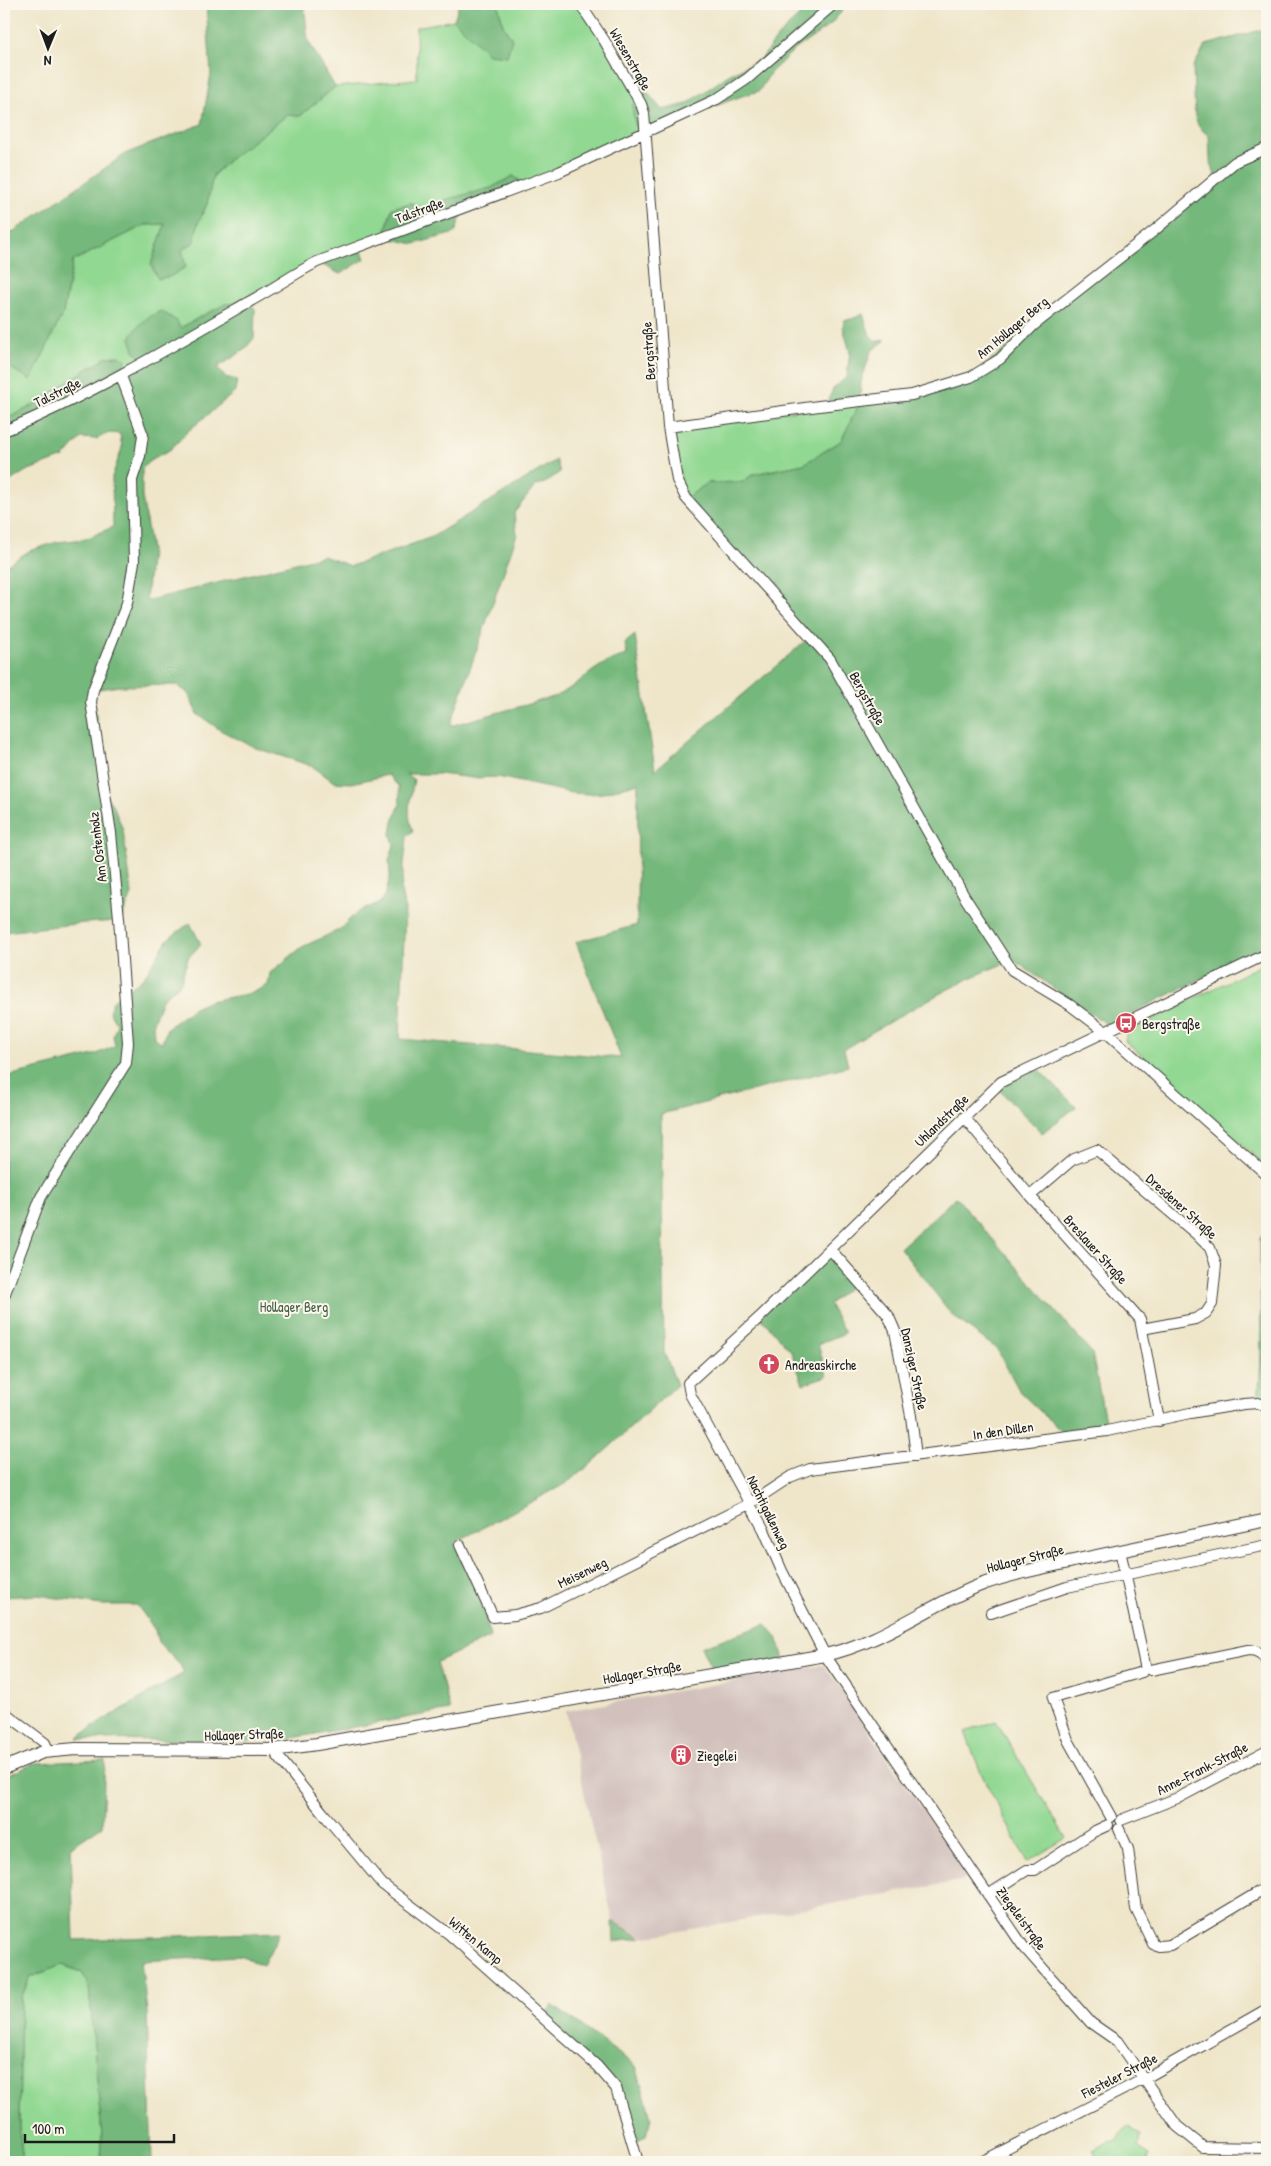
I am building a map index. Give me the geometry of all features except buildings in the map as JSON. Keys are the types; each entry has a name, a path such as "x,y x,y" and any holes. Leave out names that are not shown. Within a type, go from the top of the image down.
{"main road":[{"name":"Hollager Straße","path":"4,1768 49,1752 76,1749 273,1750 378,1734 825,1655 848,1650 879,1638 945,1602 983,1584 1012,1575 1267,1520"}],"street":[{"name":"Wiesenstraße","path":"580,4 604,40 641,104 646,133"},
{"name":"Talstraße","path":"4,431 43,415 121,376 317,262 559,172 717,99 747,80 834,4"},
{"name":"Bergstraße","path":"646,133 668,427 677,480 686,498 830,659 964,896 1012,970 1070,1004 1107,1033 1267,1175"},
{"name":"Am Hollager Berg","path":"668,427 819,406 912,396 971,377 1000,358 1034,325 1155,230 1235,162 1267,148"},
{"name":"Am Ostenholz","path":"4,1296 40,1197 126,1063 128,1043 111,833 91,702 93,690 127,603 134,562 132,480 140,456 143,435 121,376"},
{"name":"Uhlandstraße","path":"688,1383 830,1249 1001,1082 1107,1033 1267,954"},
{"name":"Breslauer Straße","path":"964,1117 1030,1196 1140,1319 1159,1421"},
{"name":"Dresdener Straße","path":"1030,1196 1072,1160 1098,1150 1210,1248 1216,1266 1212,1304 1206,1313 1195,1319 1142,1328"},
{"name":"Danziger Straße","path":"830,1249 888,1315 892,1323 911,1416 916,1456"},
{"name":"Nachtigallenweg","path":"688,1383 690,1394 764,1530 782,1571 825,1655"},
{"name":"In den Dillen","path":"749,1504 790,1477 810,1469 1107,1431 1244,1404 1258,1403 1267,1406"},
{"name":"Meisenweg","path":"460,1545 493,1617 502,1617 541,1608 749,1504"},
{"path":"991,1613 1068,1587 1267,1545"},
{"path":"1120,1551 1146,1669"},
{"path":"1267,1663 1264,1656 1256,1650 1248,1650 1146,1669 1053,1698 1068,1740 1128,1849 1136,1909 1154,1944 1159,1946 1170,1945 1267,1887"},
{"name":"Ziegeleistraße","path":"825,1655 1023,1946 1091,2023 1117,2041 1177,2126 1203,2147 1267,2148"},
{"path":"4,1712 45,1743 49,1752"},
{"name":"Witten Kamp","path":"273,1750 322,1813 382,1884 449,1934 597,2066 616,2088 638,2162"},
{"name":"Anne-Frank-Straße","path":"988,1895 1027,1870 1035,1870 1093,1832 1180,1797 1267,1750"},
{"name":"Fiesteler Straße","path":"981,2162 1144,2079 1267,2009"}],"shaded area":[{"path":"823,1665 842,1689 892,1766 967,1872 965,1880 641,1938 613,1921 566,1711"}],"green space":[{"path":"206,4 304,4 308,41 335,87 300,116 287,115 229,160 213,175 207,204 198,223 194,242 182,250 186,267 171,276 158,279 151,265 165,224 145,225 73,261 63,313 31,380 4,364 4,238 127,153 202,124 211,74"},
{"path":"459,4 498,4 503,25 512,39 507,56 488,54 454,20"},
{"path":"498,4 580,4 638,98 646,133 526,185 513,176 491,188 445,200 424,210 411,203 392,208 384,237 360,245 249,302 209,312 180,328 143,362 121,376 101,363 76,376 30,407 4,419 4,364 31,379 63,313 73,261 145,225 165,224 151,265 194,241 198,223 207,204 213,176 229,160 287,115 300,116 335,87 417,79 416,27 454,20 470,34 512,39 503,25"},
{"path":"812,4 848,4 830,25 793,51 771,72 759,91 730,100 674,124 646,133 635,126 632,106 638,98 647,92 662,110 687,104 727,76 762,58 779,35"},
{"name":"Hollager Berg","path":"1261,30 1267,31 1267,946 1108,1025 1013,960 948,989 844,1049 848,1066 661,1114 664,1352 677,1385 590,1465 565,1484 454,1543 486,1613 487,1627 491,1637 437,1662 450,1710 287,1739 244,1741 77,1739 92,1727 184,1673 180,1665 158,1642 155,1630 137,1605 101,1605 39,1595 4,1597 4,1308 7,1302 4,1300 4,1077 94,1055 115,1046 113,1036 117,1024 109,1012 112,1003 118,996 144,977 168,939 190,923 201,944 188,958 180,984 162,999 153,1022 154,1038 162,1043 167,1028 194,1008 210,1001 252,993 268,985 270,973 302,947 339,930 356,913 381,902 386,893 390,876 389,861 394,845 391,834 393,822 400,804 399,787 388,775 352,783 334,782 312,766 256,748 222,731 197,714 188,693 177,685 119,686 93,690 105,794 114,807 123,830 132,894 121,921 4,932 4,567 29,551 57,542 85,539 113,527 112,477 122,448 120,434 109,433 96,439 81,438 64,457 26,471 4,485 4,419 37,403 99,363 105,357 119,356 126,360 121,375 143,362 134,350 130,338 143,322 161,311 177,321 180,328 225,304 249,302 255,309 254,338 244,350 217,368 225,377 237,380 235,392 188,431 171,449 152,459 142,469 142,496 151,550 146,601 323,556 351,566 432,537 556,460 560,472 545,483 536,485 514,513 517,534 450,726 557,696 606,663 627,655 625,643 635,635 655,770 810,637 686,498 708,483 742,482 754,474 804,464 841,441 860,402 971,377 1216,179 1210,159 1209,136 1199,127 1195,117 1193,67 1206,45","holes":["406,774 439,774 473,778 498,777 572,793 589,794 603,793 638,783 637,925 576,942 621,1058 400,1039 405,910 401,891 407,837 413,831 409,812 414,780"]},
{"path":"513,176 526,185 464,209 455,233 414,244 384,237 392,208 411,203 425,210 445,200 491,188"},
{"path":"360,245 365,259 340,274 317,262"},
{"path":"863,314 870,336 876,341 886,340 871,351 861,382 860,402 826,405 833,389 847,377 850,352 843,327 844,320"},
{"path":"860,402 841,441 804,464 754,474 742,482 708,483 686,498 668,427"},
{"path":"1267,962 1267,1167 1125,1041 1127,1032"},
{"path":"1035,1066 1076,1107 1042,1133 996,1087"},
{"path":"956,1197 1092,1353 1106,1426 1070,1433 1061,1431 1020,1392 997,1349 953,1316 900,1248"},
{"path":"1267,1231 1267,1406 1258,1403 1261,1360 1260,1238"},
{"path":"830,1249 858,1280 829,1304 845,1333 818,1344 827,1376 803,1384 791,1351 760,1317"},
{"path":"766,1624 777,1637 785,1662 714,1674 701,1647"},
{"path":"996,1721 1066,1838 1027,1862 981,1773 965,1732"},
{"path":"105,1760 102,1826 71,1847 74,1940 280,1932 263,1965 239,1956 141,1961 147,2012 152,2162 101,2162 102,2137 89,1987 82,1972 62,1965 30,1977 21,1998 19,2128 23,2162 4,2162 4,1777 35,1763"},
{"path":"613,1921 641,1938 614,1942"},
{"path":"62,1965 82,1972 89,1987 102,2137 101,2162 23,2162 19,2128 21,1998 30,1977"},
{"path":"552,2005 636,2066 651,2117 647,2136 632,2144 616,2088 544,2017"},
{"path":"1127,2126 1141,2135 1139,2147 1149,2155 1146,2162 1081,2162 1096,2155 1093,2150 1109,2142 1119,2140"}],"place":[{"name":"Bergstraße","path":"1126,1023"},
{"name":"Andreaskirche","path":"769,1364"},
{"name":"Ziegelei","path":"681,1755"}]}
